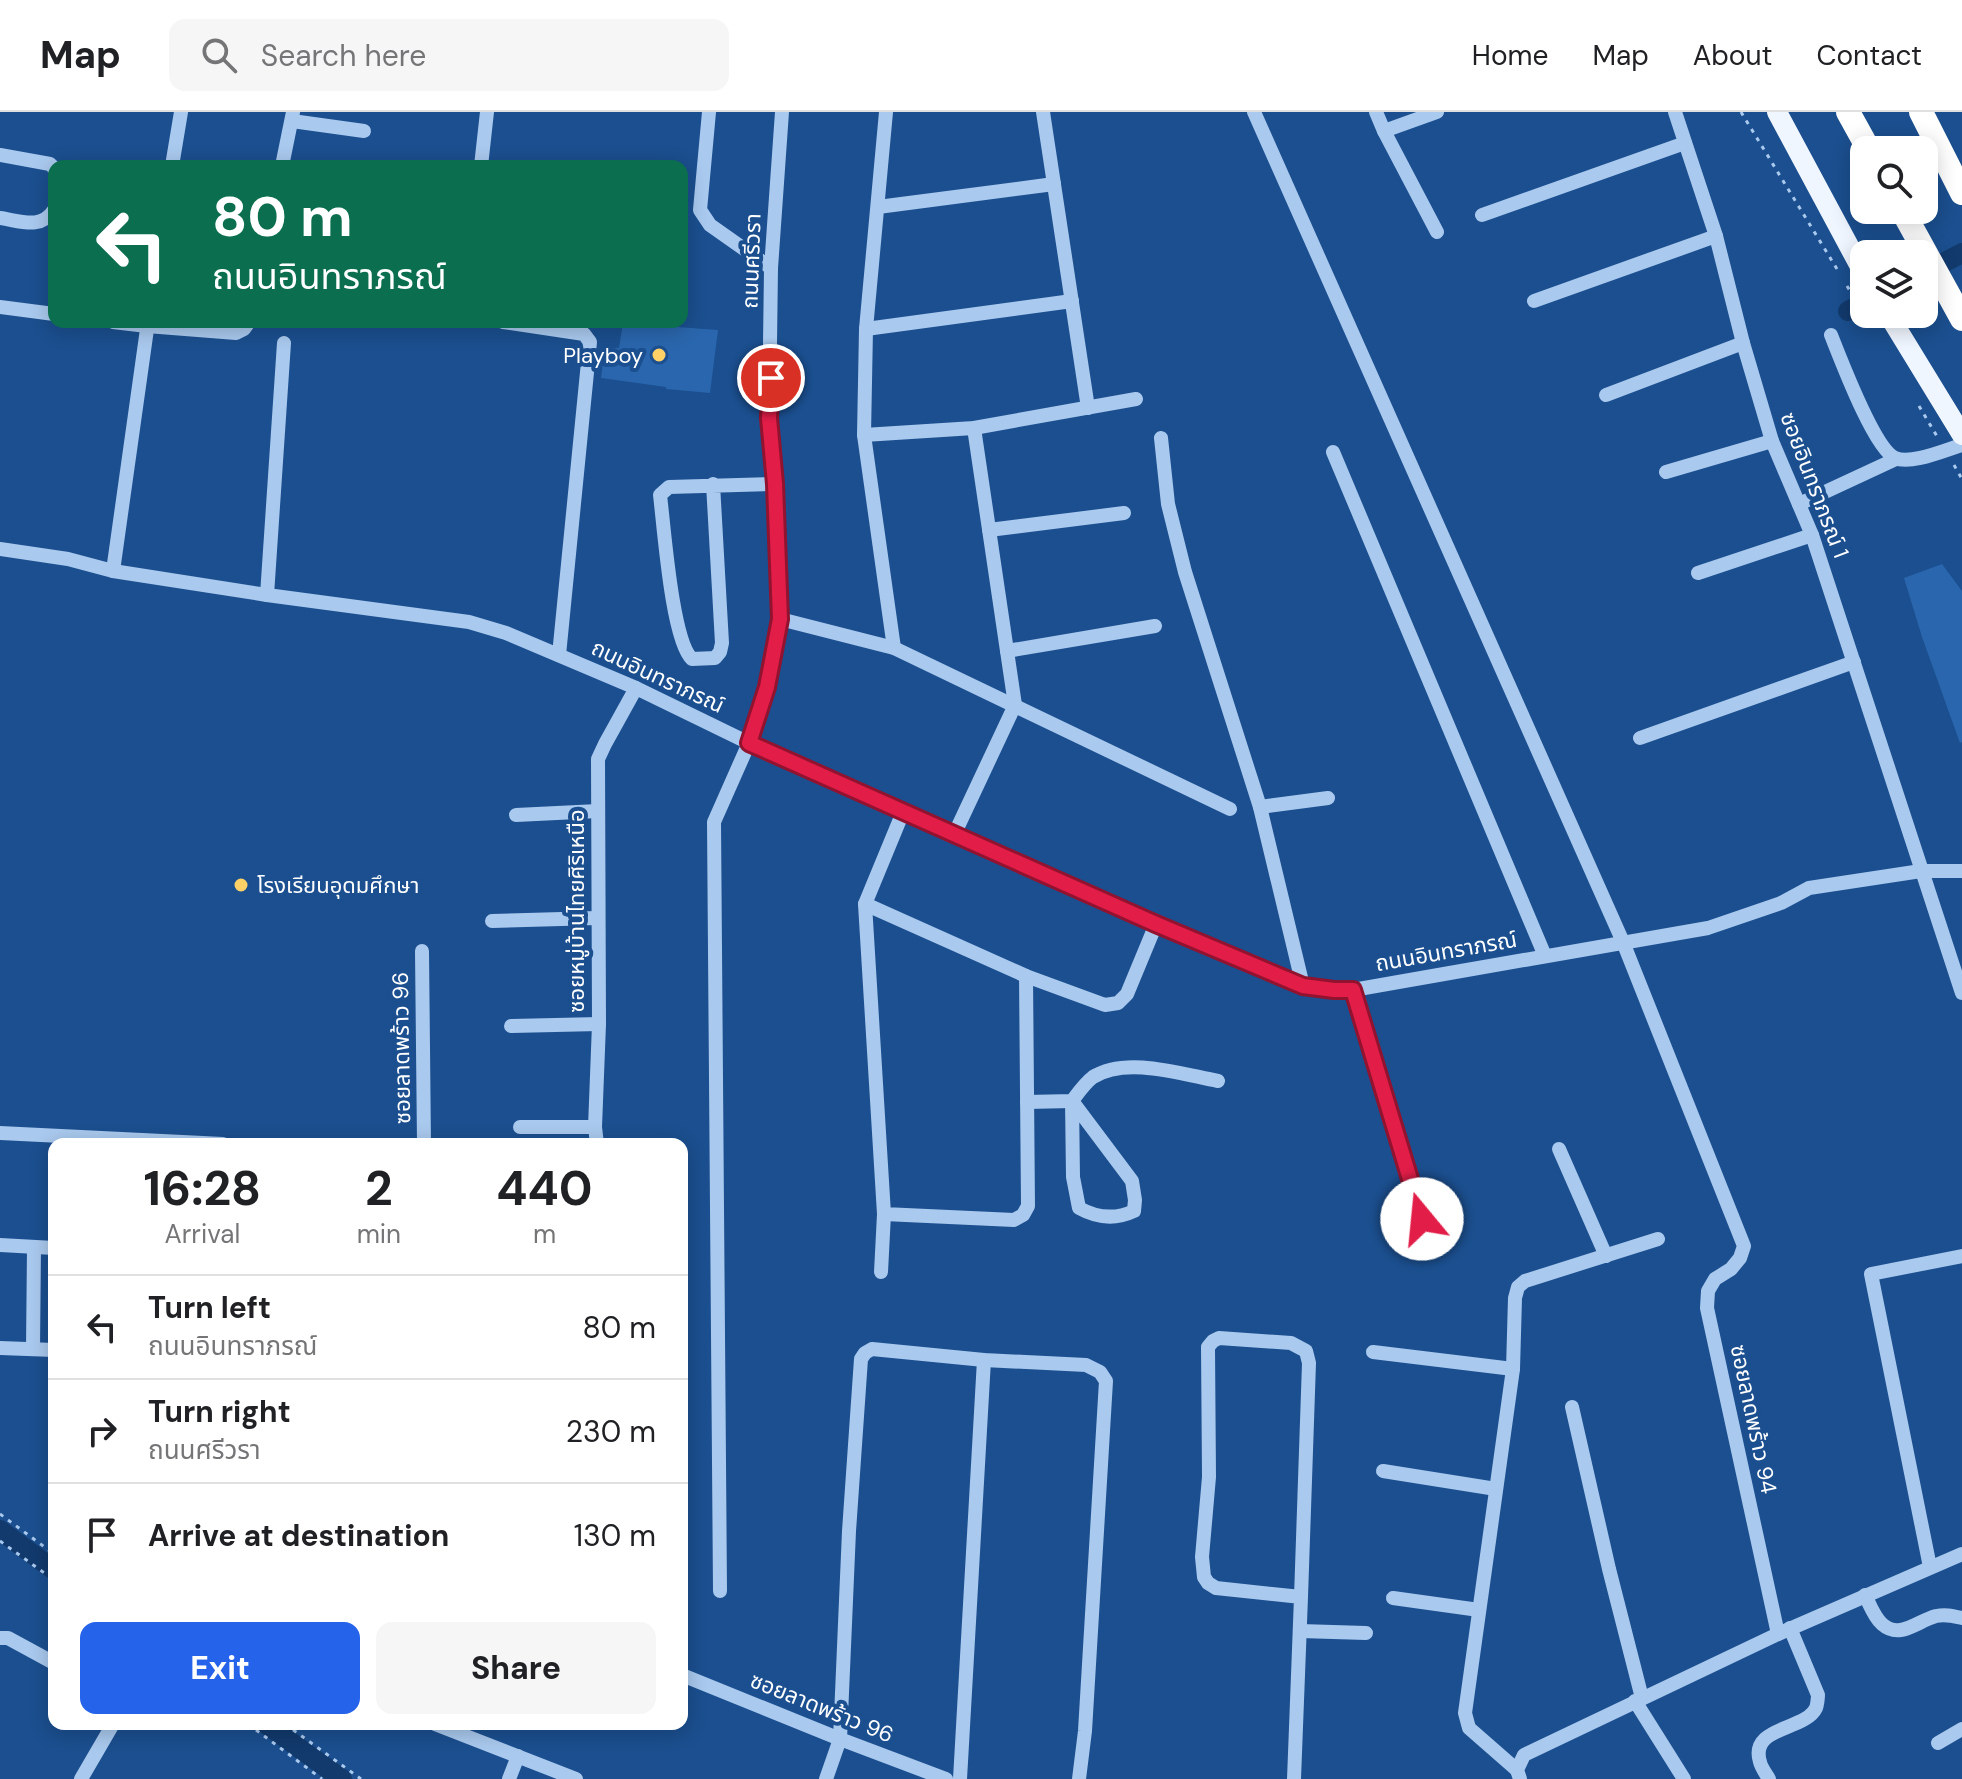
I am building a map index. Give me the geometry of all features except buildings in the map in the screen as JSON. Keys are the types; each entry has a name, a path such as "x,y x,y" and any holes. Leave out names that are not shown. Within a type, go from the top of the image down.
{"highway":[{"path":"1848,112 1861,136"},
{"path":"1921,112 1962,193"},
{"path":"1910,224 1962,319"}],"main road":[{"path":"1777,112 1850,248"},
{"path":"1897,328 1962,435"}],"street":[{"path":"173,160 181,112"},
{"path":"482,160 487,112"},
{"path":"709,112 700,210 710,225 771,268"},
{"name":"ถนนศรีวรา","path":"720,1591 714,822 749,743 767,687 780,619 769,418 771,268 782,112"},
{"path":"886,112 866,329 864,435 894,648"},
{"path":"1043,112 1088,408"},
{"path":"1254,112 1623,942"},
{"path":"1376,112 1437,232"},
{"path":"1384,131 1437,112"},
{"name":"ซอยอินทราภรณ์ 1","path":"1675,112 1716,236 1772,441 1812,535 1962,993"},
{"path":"283,160 293,117 364,131"},
{"path":"1482,215 1685,143"},
{"path":"0,155 48,164"},
{"path":"878,207 1054,184"},
{"path":"0,218 37,223 48,219"},
{"path":"1534,301 1716,236"},
{"path":"866,329 1072,301"},
{"path":"0,307 48,313"},
{"path":"113,571 146,328"},
{"path":"187,328 236,333 245,328"},
{"path":"544,328 584,334 590,342 559,655"},
{"path":"1831,335 1871,427 1884,450 1896,459"},
{"path":"267,595 284,343"},
{"path":"1606,395 1743,343"},
{"path":"864,435 974,428 1136,399"},
{"path":"954,835 1015,705 974,428"},
{"path":"1161,438 1168,504 1185,572 1260,807 1303,986"},
{"path":"1666,472 1772,441"},
{"path":"1799,504 1896,459 1913,460 1962,445"},
{"path":"1333,452 1545,956"},
{"path":"713,484 722,643 715,658 692,659 683,648 677,622 660,495 669,487 713,484 775,484"},
{"path":"989,530 1124,513"},
{"path":"1698,573 1812,535"},
{"name":"ถนนอินทราภรณ์","path":"0,549 68,559 113,571 267,595 469,622 506,633 636,688 749,743 954,835 1303,986 1353,990 1708,928 1781,903 1809,888 1921,871 1962,871"},
{"path":"780,619 894,648 1230,809"},
{"path":"1007,651 1155,626"},
{"path":"1640,738 1854,662"},
{"name":"ซอยหมู่บ้านไทยศิริเหนือ","path":"596,1138 598,759 636,688"},
{"path":"1260,807 1328,798"},
{"path":"516,815 598,811"},
{"path":"881,1272 884,1214 865,904 903,812"},
{"path":"865,904 1026,976 1105,1005 1118,1003 1127,994 1156,924"},
{"path":"492,921 598,918"},
{"name":"ซอยลาดพร้าว 94","path":"1623,942 1744,1246 1740,1258 1731,1269 1715,1279 1708,1291 1707,1308 1784,1631"},
{"name":"ซอยลาดพร้าว 96","path":"422,951 424,1138"},
{"path":"884,1214 1014,1220 1023,1215 1028,1206 1026,976"},
{"path":"1353,990 1422,1219"},
{"path":"511,1026 599,1024"},
{"path":"1072,1101 1132,1181 1134,1211 1123,1216 1104,1217 1079,1208 1073,1177 1072,1101 1091,1078 1110,1069 1134,1066 1218,1081"},
{"path":"1027,1102 1072,1101"},
{"path":"520,1127 595,1127"},
{"path":"0,1133 101,1138"},
{"path":"1559,1149 1606,1256"},
{"path":"1658,1239 1525,1281 1518,1287 1513,1369 1465,1713 1469,1728 1518,1775 1524,1755 1784,1631 1962,1554"},
{"path":"0,1245 48,1248"},
{"path":"33,1349 34,1247"},
{"path":"1930,1567 1871,1274 1962,1256"},
{"path":"1294,1779 1300,1631 1309,1363 1306,1351 1291,1343 1219,1338 1208,1347 1209,1477 1202,1557 1204,1577 1216,1588 1301,1597"},
{"path":"0,1348 48,1350"},
{"path":"826,1779 840,1739 849,1531 861,1359 872,1349 984,1360 1086,1365 1100,1372 1106,1381 1085,1731 1079,1779"},
{"path":"1373,1352 1513,1369"},
{"path":"960,1779 984,1360"},
{"path":"1572,1407 1639,1700 1684,1779"},
{"path":"1383,1471 1496,1489"},
{"path":"1865,1595 1879,1622 1890,1630 1904,1630 1934,1616 1948,1614 1962,1618"},
{"path":"1393,1598 1479,1610"},
{"path":"1300,1631 1366,1633"},
{"path":"1769,1779 1759,1762 1759,1749 1765,1738 1809,1717 1817,1707 1818,1695 1784,1631"},
{"path":"0,1638 8,1638 48,1660"},
{"name":"ซอยลาดพร้าว 96","path":"688,1677 946,1779"},
{"path":"1938,1743 1962,1729"},
{"path":"81,1779 110,1730"},
{"path":"451,1730 576,1779"},
{"path":"509,1779 518,1756"}],"path":[{"path":"1741,112 1850,291"},
{"path":"0,1514 48,1550"},
{"path":"0,1541 48,1576"},
{"path":"256,1730 322,1779"},
{"path":"293,1730 361,1779"}],"waterway":[{"path":"1938,266 1962,253"},
{"path":"0,1530 48,1566"},
{"path":"274,1730 342,1779"}],"place":[{"name":"Playboy","path":"659,355"},
{"name":"โรงเรียนอุดมศึกษา","path":"241,885"}],"route":[{"path":"771,378 769,418 780,619 767,687 749,743 1303,986 1353,990 1422,1219"}]}
